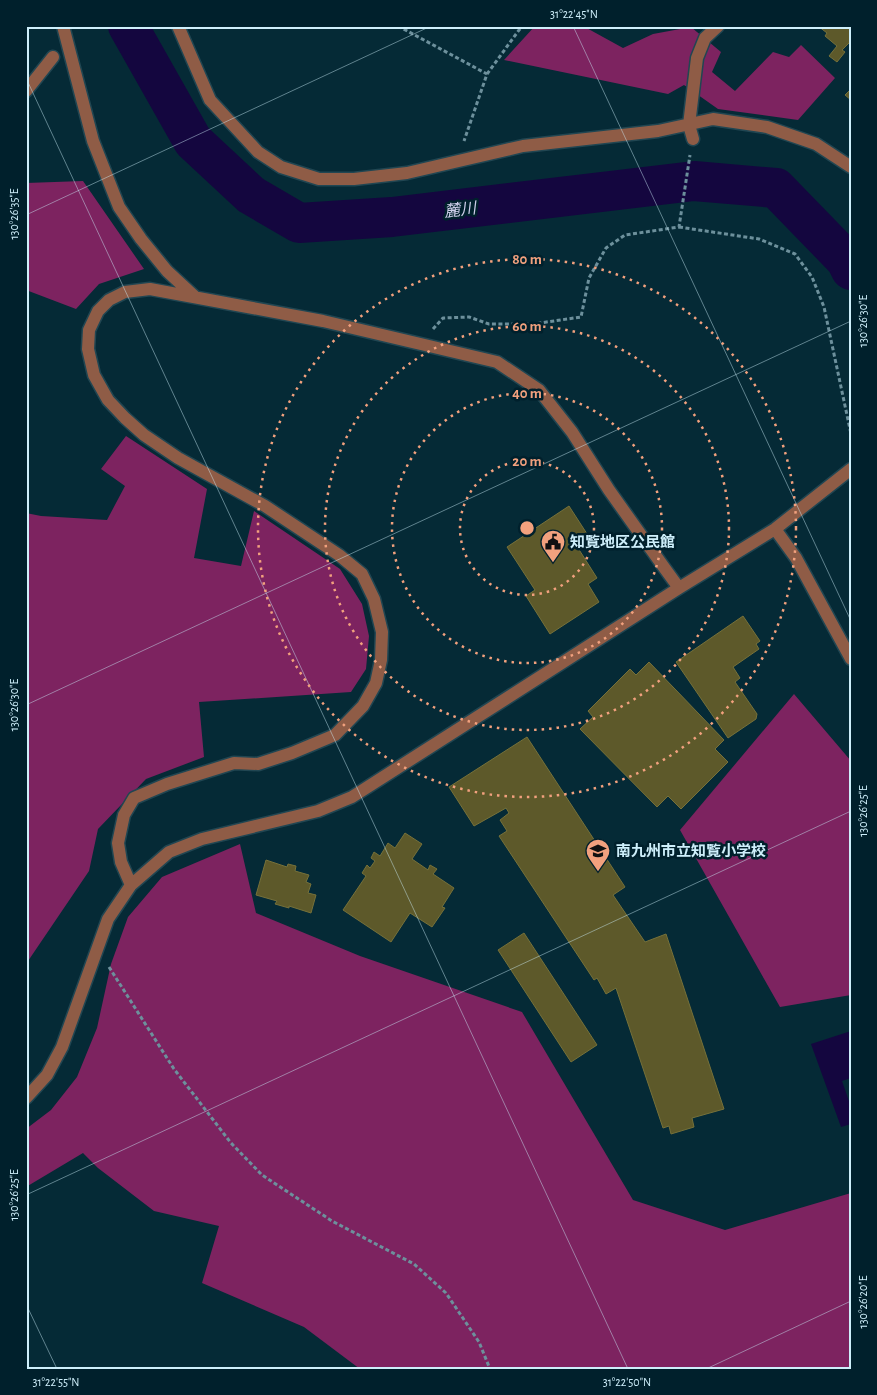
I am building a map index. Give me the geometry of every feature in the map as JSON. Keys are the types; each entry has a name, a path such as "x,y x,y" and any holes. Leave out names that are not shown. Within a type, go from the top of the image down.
{"street":[{"path":"63,26 92,141 119,208 167,271 194,296"},
{"path":"178,26 210,100 258,152 281,167 319,179 354,179 407,173 523,146 658,131 713,119 767,127 816,144 851,167"},
{"path":"693,139 689,125 697,58 705,38 718,26"},
{"path":"26,90 53,57"},
{"path":"132,885 121,862 118,843 124,815 134,798 167,784 234,763 258,764 267,762 335,735 363,706 376,683 381,660 382,632 374,599 362,574 339,555 265,506 178,458 144,435 124,418 108,400 94,375 88,349 89,330 98,311 109,300 125,292 150,289 194,296 323,321 498,362 538,390 572,432 614,498 679,588"},
{"path":"26,1098 47,1075 62,1048 108,919 132,885 170,852 202,839 318,811 352,797 775,528 851,470"},
{"path":"775,528 796,558 851,660"}],"path":[{"path":"398,26 487,74"},
{"path":"458,161 487,74 522,26"},
{"path":"679,227 693,139"},
{"path":"424,344 429,333 442,318 469,317 489,324 533,324 580,317 588,278 606,248 625,235 679,227 759,239 795,254 812,277 824,307 851,434"},
{"path":"98,948 174,1069 231,1143 262,1175 332,1221 414,1264 446,1293 479,1342 490,1369"}],"shaded area":[{"path":"535,26 583,26 623,48 653,34 691,27 721,52 712,72 735,91 773,52 789,57 801,45 835,78 798,120 718,109 684,85 668,94 504,60"},
{"path":"83,181 144,269 99,284 76,309 26,290 26,183"},
{"path":"126,436 207,489 194,558 241,566 254,511 340,569 362,604 369,636 366,669 351,692 199,702 204,757 146,779 98,829 89,871 26,964 26,513 41,516 107,520 125,486 101,469"},
{"path":"794,694 851,761 851,995 780,1007 680,830"},
{"path":"240,844 256,913 360,956 522,1012 633,1200 725,1230 851,1193 851,1369 360,1369 304,1327 202,1283 219,1226 154,1211 98,1168 83,1153 26,1187 26,1129 51,1110 77,1077 97,1028 111,964 128,917 162,877"},
{"path":"851,1031 851,1078 842,1081 851,1107 851,1124 841,1127 811,1044"}],"building":[{"path":"818,26 851,26 851,41 842,50 845,52 837,62 829,56 837,46 825,36 827,33"},
{"path":"851,89 851,100 845,95"},
{"name":"知覧地区公民館","path":"569,506 591,540 578,548 597,578 588,584 599,602 550,634 526,596 535,590 507,547"},
{"path":"743,616 760,641 756,644 759,649 733,667 740,678 735,682 757,714 756,719 728,738 676,662"},
{"path":"649,662 724,740 715,749 728,762 681,809 668,796 657,807 580,729 593,717 588,711 630,669 636,675"},
{"path":"527,737 625,887 613,895 645,942 666,934 724,1109 692,1118 694,1127 671,1134 669,1126 663,1128 616,988 606,994 597,978 594,980 499,836 507,831 500,820 509,813 506,808 474,826 449,787"},
{"path":"405,833 422,844 412,859 428,870 430,865 437,869 433,874 454,888 442,907 445,908 432,927 410,913 391,942 343,910 366,876 362,873 367,865 370,868 375,861 371,858 374,852 380,856 388,843 395,848"},
{"path":"266,860 287,867 288,864 296,866 295,871 309,875 306,882 311,884 308,893 316,895 311,913 275,904 277,901 256,895"},
{"path":"524,933 597,1045 571,1062 498,950"}],"waterway":[{"name":"麓川","path":"128,26 193,141 251,195 299,223 392,217 694,181 776,188 846,260 851,270"}],"place":[{"name":"知覧地区公民館","path":"553,563"},
{"name":"南九州市立知覧小学校","path":"598,872"}]}
